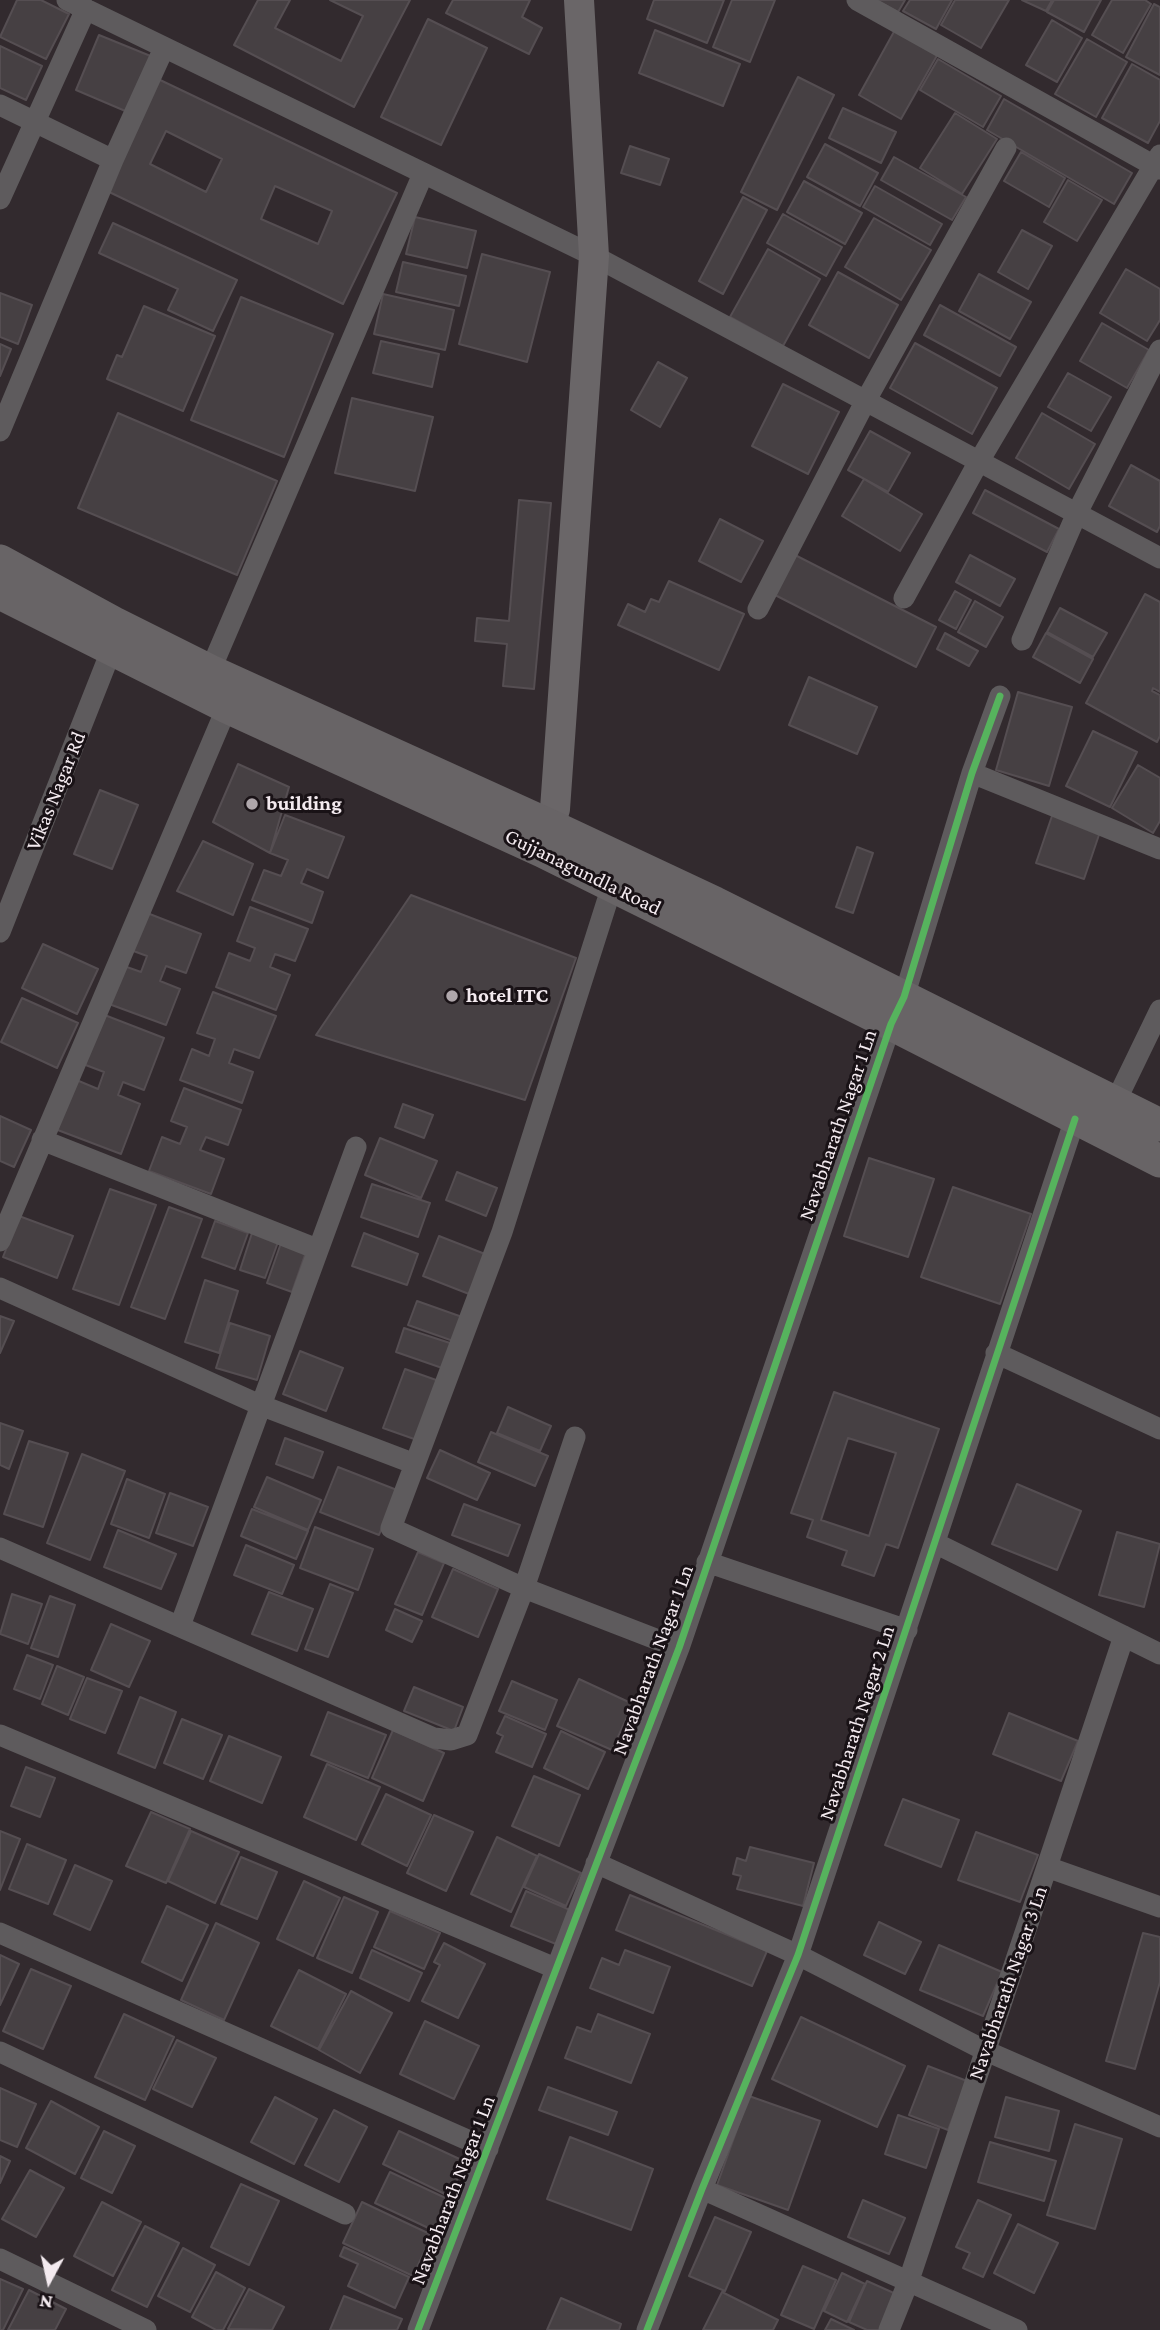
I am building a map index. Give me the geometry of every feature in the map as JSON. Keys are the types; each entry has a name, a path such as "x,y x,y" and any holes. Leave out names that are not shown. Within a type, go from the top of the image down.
{"main road":[{"name":"Gujjanagundla Road","path":"0,561 114,623 897,1010 1075,1119 1160,1161"},
{"name":"Gujjanagundla Road","path":"0,593 228,707 547,839 612,886 1115,1103 1160,1125"}],"street":[{"path":"547,839 557,781 594,256 579,0"},
{"path":"857,0 1158,163 978,463 904,598"},
{"path":"0,199 35,121 76,5 594,256 1160,558"},
{"path":"0,430 113,160 164,47"},
{"path":"0,105 113,160"},
{"path":"758,609 865,402 1006,148"},
{"path":"210,671 423,174"},
{"path":"1022,640 1077,513 1160,350"},
{"name":"Vikas Nagar Rd","path":"0,932 111,650"},
{"name":"Navabharath Nagar 1 Ln","path":"418,2330 679,1648 897,1010 972,774 1000,696"},
{"path":"0,1241 228,707"},
{"path":"972,774 1160,849"},
{"path":"612,886 502,1232 391,1528 524,1588 679,1648"},
{"path":"1115,1103 1160,1010"},
{"name":"Navabharath Nagar 2 Ln","path":"647,2330 798,1955 1075,1119"},
{"path":"42,1140 317,1249"},
{"path":"180,1626 356,1147"},
{"path":"0,1288 260,1405 415,1464"},
{"path":"996,1353 1160,1429"},
{"path":"0,1549 434,1738 451,1740 467,1735 524,1588 575,1437"},
{"path":"935,1543 1160,1654"},
{"path":"707,1562 907,1630"},
{"name":"Navabharath Nagar 3 Ln","path":"890,2330 1124,1636"},
{"path":"0,1735 555,1968"},
{"path":"596,1863 798,1955 986,2051 1160,2127"},
{"path":"1047,1867 1160,1907"},
{"path":"0,1933 488,2149"},
{"path":"0,2052 345,2214"},
{"path":"702,2189 1017,2330"},
{"path":"0,2259 146,2330"}],"building":[{"path":"17,0 41,0 69,14 46,59 0,37"},
{"path":"258,0 290,0 275,28 341,61 363,16 330,0 410,0 354,107 234,45"},
{"path":"453,0 530,0 522,17 542,28 529,54 446,13"},
{"path":"654,0 724,0 707,43 647,19"},
{"path":"732,0 775,0 750,62 713,47"},
{"path":"876,0 905,0 898,12"},
{"path":"910,0 952,0 936,29 903,11"},
{"path":"955,0 1009,0 981,48 941,25"},
{"path":"1022,0 1052,0 1046,11"},
{"path":"1054,0 1101,0 1084,32 1047,12"},
{"path":"1112,0 1145,0 1151,4 1123,53 1092,35"},
{"path":"1154,4 1160,7 1160,75 1126,57"},
{"path":"428,19 487,48 441,145 381,117"},
{"path":"1052,20 1082,38 1057,82 1026,65"},
{"path":"896,28 939,52 901,119 859,95"},
{"path":"655,30 740,64 723,106 639,73"},
{"path":"99,35 153,57 130,113 76,90"},
{"path":"1087,39 1127,62 1096,117 1055,94"},
{"path":"0,46 42,66 26,100 0,88"},
{"path":"938,59 1001,96 983,127 920,90"},
{"path":"1132,64 1160,80 1160,121 1148,143 1102,118"},
{"path":"798,77 834,95 777,210 741,192"},
{"path":"158,79 397,193 343,304 105,190","holes":["166,131 222,159 206,192 150,164","275,186 332,211 318,244 261,219"]},
{"path":"1004,99 1132,173 1114,204 987,130"},
{"path":"843,108 896,132 881,163 829,138"},
{"path":"955,113 997,139 962,194 920,168"},
{"path":"825,144 878,173 860,206 807,177"},
{"path":"630,146 669,159 660,185 621,173"},
{"path":"1021,152 1065,178 1049,207 1004,181"},
{"path":"894,157 966,197 952,220 881,180"},
{"path":"1068,180 1102,200 1077,241 1044,222"},
{"path":"804,181 862,213 845,244 787,212"},
{"path":"875,186 942,224 930,245 863,207"},
{"path":"743,197 767,210 723,294 699,281"},
{"path":"783,214 842,247 826,276 767,243"},
{"path":"415,217 476,231 467,268 406,254"},
{"path":"874,218 931,250 901,300 845,267"},
{"path":"113,223 237,280 213,331 168,310 178,289 99,253"},
{"path":"1022,230 1052,246 1028,289 998,272"},
{"path":"768,249 820,279 783,346 730,317"},
{"path":"482,254 550,272 527,362 459,344"},
{"path":"403,262 466,276 459,306 396,292"},
{"path":"1126,269 1160,289 1160,320 1147,341 1100,313"},
{"path":"838,272 898,305 869,358 809,325"},
{"path":"979,274 1031,302 1010,339 959,311"},
{"path":"0,293 32,305 18,344 0,337"},
{"path":"383,294 454,310 445,350 374,334"},
{"path":"241,297 333,334 284,457 191,420"},
{"path":"940,305 1016,347 1000,376 924,335"},
{"path":"144,306 215,336 183,411 107,379 117,355 122,357"},
{"path":"1102,323 1149,350 1127,388 1080,361"},
{"path":"381,341 439,354 432,387 373,373"},
{"path":"915,343 997,388 972,434 890,388"},
{"path":"0,344 11,349 0,376"},
{"path":"658,362 687,378 660,427 631,410"},
{"path":"1068,373 1111,397 1091,431 1048,407"},
{"path":"783,384 839,412 808,474 752,446"},
{"path":"352,398 433,417 415,491 335,473"},
{"path":"118,413 277,481 237,575 78,508"},
{"path":"1042,413 1095,444 1069,489 1016,458"},
{"path":"870,431 910,453 888,492 848,470"},
{"path":"1131,465 1160,481 1160,526 1157,532 1109,506"},
{"path":"864,479 922,514 900,551 842,516"},
{"path":"985,490 1059,529 1047,552 973,513"},
{"path":"519,500 551,503 534,689 503,686 507,644 475,641 477,618 509,621"},
{"path":"720,519 763,541 741,582 699,561"},
{"path":"795,555 936,627 916,667 775,595"},
{"path":"970,555 1015,579 1000,606 956,582"},
{"path":"669,581 744,614 719,670 618,625 628,604 645,612 651,599 659,602"},
{"path":"955,591 971,600 956,629 939,620"},
{"path":"1145,594 1160,602 1160,692 1153,688 1152,691 1160,695 1160,736 1157,742 1086,703"},
{"path":"975,601 1003,617 986,647 958,632"},
{"path":"1060,608 1107,633 1093,657 1047,632"},
{"path":"945,633 978,651 969,666 937,649"},
{"path":"1046,633 1093,659 1080,683 1033,657"},
{"path":"809,677 877,707 857,754 789,725"},
{"path":"1018,692 1072,707 1049,786 996,770"},
{"path":"1093,731 1137,752 1110,807 1066,786"},
{"name":"building","path":"238,764 289,787 270,853 213,822"},
{"path":"1138,765 1160,778 1160,821 1153,833 1112,808"},
{"path":"100,790 138,805 112,869 74,854"},
{"path":"1053,813 1101,829 1084,879 1036,863"},
{"path":"285,815 344,837 328,878 307,869 301,883 323,892 312,923 252,900 264,870 281,876 288,860 270,853"},
{"path":"203,841 253,864 233,915 177,891"},
{"path":"857,847 873,853 853,913 836,907"},
{"name":"hotel ITC","path":"411,895 576,958 525,1100 316,1035"},
{"path":"250,907 308,929 295,961 275,954 270,967 290,975 276,1010 216,987 229,953 250,961 255,948 237,941"},
{"path":"142,911 201,934 186,973 166,966 160,981 180,989 166,1025 109,1004 124,966 141,972 147,956 128,949"},
{"path":"43,944 98,969 77,1014 22,988"},
{"path":"213,992 276,1016 259,1058 234,1049 229,1063 253,1072 242,1103 180,1080 192,1049 209,1056 215,1039 197,1033"},
{"path":"22,998 78,1023 57,1068 1,1042"},
{"path":"102,1014 164,1038 144,1090 123,1082 118,1095 140,1104 121,1154 55,1129 74,1079 98,1089 104,1072 83,1064"},
{"path":"184,1088 241,1110 228,1145 206,1137 200,1150 224,1159 211,1194 149,1171 162,1137 180,1144 187,1127 171,1121"},
{"path":"403,1104 433,1115 424,1138 395,1127"},
{"path":"0,1116 31,1130 14,1167 0,1161"},
{"path":"380,1138 437,1161 421,1198 365,1175"},
{"path":"869,1158 934,1179 908,1257 844,1236"},
{"path":"457,1172 497,1188 486,1216 446,1200"},
{"path":"372,1184 430,1203 418,1237 361,1217"},
{"path":"953,1187 1031,1214 1000,1304 921,1277"},
{"path":"110,1189 156,1205 119,1305 73,1289"},
{"path":"169,1207 202,1219 165,1319 131,1307"},
{"path":"19,1216 73,1236 57,1278 3,1257"},
{"path":"215,1221 248,1233 235,1269 202,1257"},
{"path":"252,1233 278,1242 265,1278 240,1270"},
{"path":"364,1233 418,1254 407,1285 352,1266"},
{"path":"439,1236 485,1254 469,1294 423,1276"},
{"path":"281,1243 306,1252 292,1292 267,1283"},
{"path":"205,1280 238,1291 219,1353 185,1342"},
{"path":"417,1301 465,1318 456,1342 408,1325"},
{"path":"0,1316 14,1321 0,1353"},
{"path":"230,1323 270,1336 257,1380 216,1368"},
{"path":"404,1328 453,1344 445,1369 396,1352"},
{"path":"300,1351 343,1368 326,1411 283,1394"},
{"path":"405,1369 439,1381 417,1440 383,1428"},
{"path":"834,1392 939,1429 898,1548 886,1544 874,1576 842,1565 847,1551 807,1537 813,1520 791,1513","holes":["848,1438 896,1453 869,1536 821,1520"]},
{"path":"508,1407 551,1426 540,1451 497,1433"},
{"path":"0,1423 23,1431 9,1469 0,1465"},
{"path":"491,1432 548,1456 535,1486 478,1462"},
{"path":"285,1438 323,1452 313,1478 276,1464"},
{"path":"29,1441 68,1453 43,1527 4,1514"},
{"path":"440,1450 490,1473 477,1500 427,1478"},
{"path":"82,1454 125,1471 90,1560 47,1543"},
{"path":"338,1467 397,1490 379,1535 320,1512"},
{"path":"267,1477 321,1500 308,1530 254,1507"},
{"path":"127,1479 165,1494 149,1538 111,1524"},
{"path":"1017,1484 1081,1511 1057,1570 992,1544"},
{"path":"170,1493 208,1507 193,1546 156,1533"},
{"path":"464,1504 520,1525 508,1556 452,1535"},
{"path":"252,1509 308,1531 296,1559 241,1536"},
{"path":"315,1527 373,1549 358,1590 300,1568"},
{"path":"118,1530 176,1554 161,1589 104,1567"},
{"path":"1117,1532 1160,1544 1144,1607 1099,1595"},
{"path":"246,1545 294,1565 282,1594 234,1575"},
{"path":"418,1552 444,1563 422,1615 395,1604"},
{"path":"453,1569 498,1589 478,1637 432,1617"},
{"path":"330,1584 353,1593 328,1657 305,1649"},
{"path":"269,1592 313,1609 297,1651 252,1634"},
{"path":"12,1594 42,1604 28,1644 0,1634"},
{"path":"50,1596 75,1605 58,1657 31,1648"},
{"path":"395,1609 422,1621 412,1642 386,1630"},
{"path":"111,1624 150,1641 129,1687 91,1670"},
{"path":"27,1655 53,1665 40,1699 14,1689"},
{"path":"57,1666 84,1677 68,1715 42,1704"},
{"path":"87,1678 122,1691 105,1733 70,1719"},
{"path":"579,1679 633,1704 612,1750 557,1726"},
{"path":"512,1681 557,1700 545,1730 499,1711"},
{"path":"414,1687 463,1707 454,1731 404,1711"},
{"path":"140,1697 176,1712 155,1768 118,1753"},
{"path":"328,1712 386,1735 368,1778 311,1755"},
{"path":"1009,1713 1078,1741 1061,1781 993,1754"},
{"path":"505,1716 546,1734 532,1767 496,1752 503,1736 497,1733"},
{"path":"182,1719 222,1735 203,1779 164,1763"},
{"path":"393,1730 444,1753 423,1801 372,1778"},
{"path":"561,1731 605,1752 588,1789 544,1768"},
{"path":"229,1736 281,1757 262,1803 210,1781"},
{"path":"327,1764 380,1787 356,1840 304,1817"},
{"path":"26,1767 55,1778 40,1817 11,1806"},
{"path":"534,1776 580,1795 559,1846 512,1826"},
{"path":"386,1794 431,1815 407,1866 362,1844"},
{"path":"903,1799 959,1820 941,1867 885,1845"},
{"path":"151,1812 190,1829 166,1883 126,1866"},
{"path":"434,1815 473,1832 446,1891 407,1873"},
{"path":"0,1831 20,1839 0,1890"},
{"path":"191,1831 239,1852 215,1903 168,1881"},
{"path":"976,1832 1038,1855 1020,1902 958,1880"},
{"path":"497,1837 537,1856 511,1912 471,1894"},
{"path":"27,1844 66,1860 48,1904 9,1889"},
{"path":"750,1847 814,1863 803,1906 737,1889 741,1876 733,1874 737,1858 746,1861"},
{"path":"539,1854 581,1873 566,1906 524,1887"},
{"path":"241,1857 277,1872 257,1919 221,1904"},
{"path":"75,1865 112,1881 90,1930 54,1914"},
{"path":"304,1881 340,1898 313,1956 277,1939"},
{"path":"526,1891 570,1910 556,1944 511,1926"},
{"path":"630,1895 767,1951 752,1986 616,1930"},
{"path":"344,1897 378,1912 352,1973 317,1958"},
{"path":"167,1906 208,1925 182,1981 142,1962"},
{"path":"390,1911 440,1933 424,1969 374,1947"},
{"path":"879,1922 921,1942 905,1974 864,1955"},
{"path":"216,1923 259,1943 224,2020 181,2000"},
{"path":"1143,1933 1160,1937 1160,1982 1135,2069 1106,2061"},
{"path":"444,1943 485,1964 458,2018 422,2001 440,1965 434,1962"},
{"path":"939,1945 1002,1972 983,2016 920,1990"},
{"path":"372,1950 422,1973 409,2001 360,1978"},
{"path":"625,1950 670,1967 653,2013 590,1988 602,1958 619,1965"},
{"path":"0,1955 19,1964 0,2005"},
{"path":"31,1969 71,1986 43,2049 3,2031"},
{"path":"299,1970 346,1994 318,2049 271,2026"},
{"path":"351,1991 392,2013 360,2073 319,2050"},
{"path":"124,2014 174,2037 145,2100 95,2077"},
{"path":"598,2014 650,2034 631,2083 565,2058 577,2027 591,2032"},
{"path":"801,2017 905,2066 877,2127 772,2079"},
{"path":"425,2021 479,2046 454,2099 400,2074"},
{"path":"177,2040 216,2058 192,2107 153,2089"},
{"path":"928,2066 967,2081 948,2130 909,2115"},
{"path":"548,2087 617,2112 608,2135 539,2110"},
{"path":"0,2088 36,2104 17,2147 0,2140"},
{"path":"749,2096 820,2121 788,2210 717,2185"},
{"path":"275,2097 317,2119 294,2164 251,2142"},
{"path":"1006,2097 1059,2111 1049,2151 995,2137"},
{"path":"51,2101 99,2127 75,2174 26,2148"},
{"path":"334,2110 367,2127 339,2182 305,2165"},
{"path":"898,2115 939,2129 926,2168 885,2154"},
{"path":"1075,2124 1122,2139 1095,2229 1047,2215"},
{"path":"104,2131 135,2146 112,2193 81,2178"},
{"path":"399,2131 466,2162 449,2196 383,2164"},
{"path":"570,2137 653,2169 631,2230 547,2199"},
{"path":"990,2142 1056,2161 1044,2201 978,2182"},
{"path":"0,2156 10,2161 0,2183"},
{"path":"30,2170 64,2188 36,2237 2,2219"},
{"path":"390,2172 452,2201 437,2232 375,2203"},
{"path":"241,2184 279,2201 249,2265 211,2247"},
{"path":"863,2200 905,2218 889,2254 848,2237"},
{"path":"978,2200 1011,2215 983,2277 963,2268 970,2253 956,2247"},
{"path":"102,2202 141,2222 113,2276 74,2256"},
{"path":"362,2202 432,2235 413,2276 343,2243"},
{"path":"715,2217 751,2232 725,2291 689,2276"},
{"path":"1018,2224 1058,2243 1034,2293 994,2273"},
{"path":"145,2226 179,2243 147,2307 112,2290"},
{"path":"344,2247 409,2277 395,2308 348,2286 358,2264 340,2256"},
{"path":"183,2248 215,2265 190,2312 158,2296"},
{"path":"803,2266 836,2280 814,2329 781,2315"},
{"path":"216,2272 245,2288 223,2330 216,2330 192,2317"},
{"path":"842,2273 865,2284 847,2322 824,2311"},
{"path":"0,2279 23,2289 3,2330 0,2330"},
{"path":"867,2281 896,2294 880,2330 867,2330 849,2322"},
{"path":"249,2289 284,2307 272,2330 228,2329"},
{"path":"29,2290 66,2309 55,2330 8,2330"},
{"path":"722,2292 778,2320 773,2330 703,2330"},
{"path":"344,2296 402,2319 397,2330 330,2330"},
{"path":"561,2298 621,2324 619,2330 547,2330"},
{"path":"831,2319 854,2330 825,2330"}],"cycle path":[{"path":"418,2330 679,1648 891,1024 904,997 972,773 1000,696"},
{"path":"647,2330 798,1955 1075,1119"}],"place":[{"name":"building","path":"252,804"},
{"name":"hotel ITC","path":"452,996"}]}
